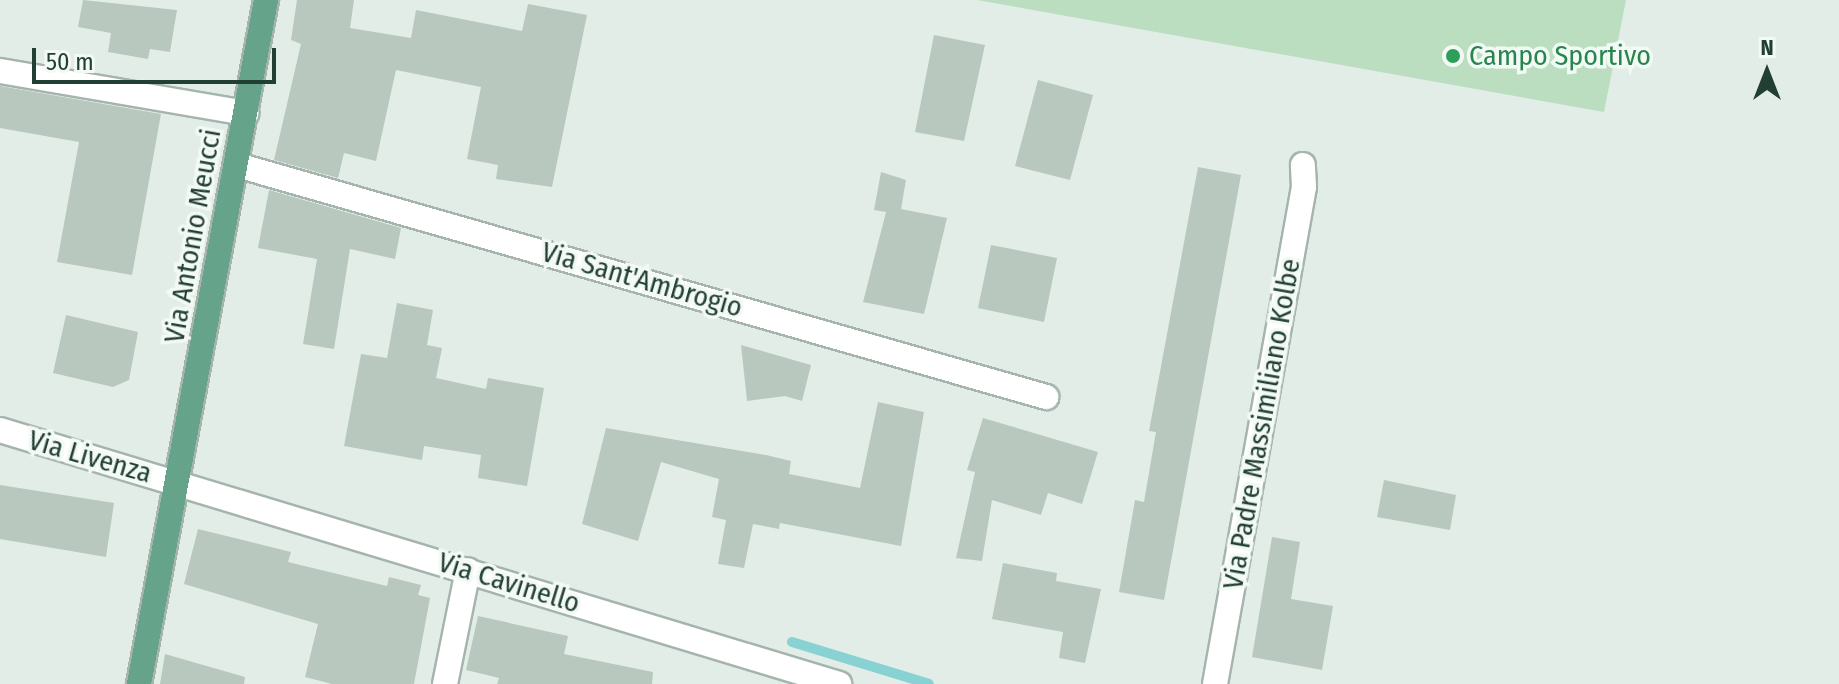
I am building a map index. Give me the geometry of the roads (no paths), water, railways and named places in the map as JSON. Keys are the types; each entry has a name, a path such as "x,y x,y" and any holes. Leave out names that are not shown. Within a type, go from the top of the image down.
{"main road":[{"name":"Via Antonio Meucci","path":"139,684 179,483 266,0"}],"street":[{"path":"0,71 246,113"},
{"name":"Via Sant'Ambrogio","path":"237,165 1046,397"},
{"name":"Via Padre Massimiliano Kolbe","path":"1215,684 1304,187 1303,165"},
{"name":"Via Livenza","path":"0,430 179,483"},
{"name":"Via Cavinello","path":"179,483 839,684"},
{"path":"445,684 468,570"}],"waterway":[{"path":"792,642 929,684"}],"place":[{"name":"Campo Sportivo","path":"1453,56"}]}
